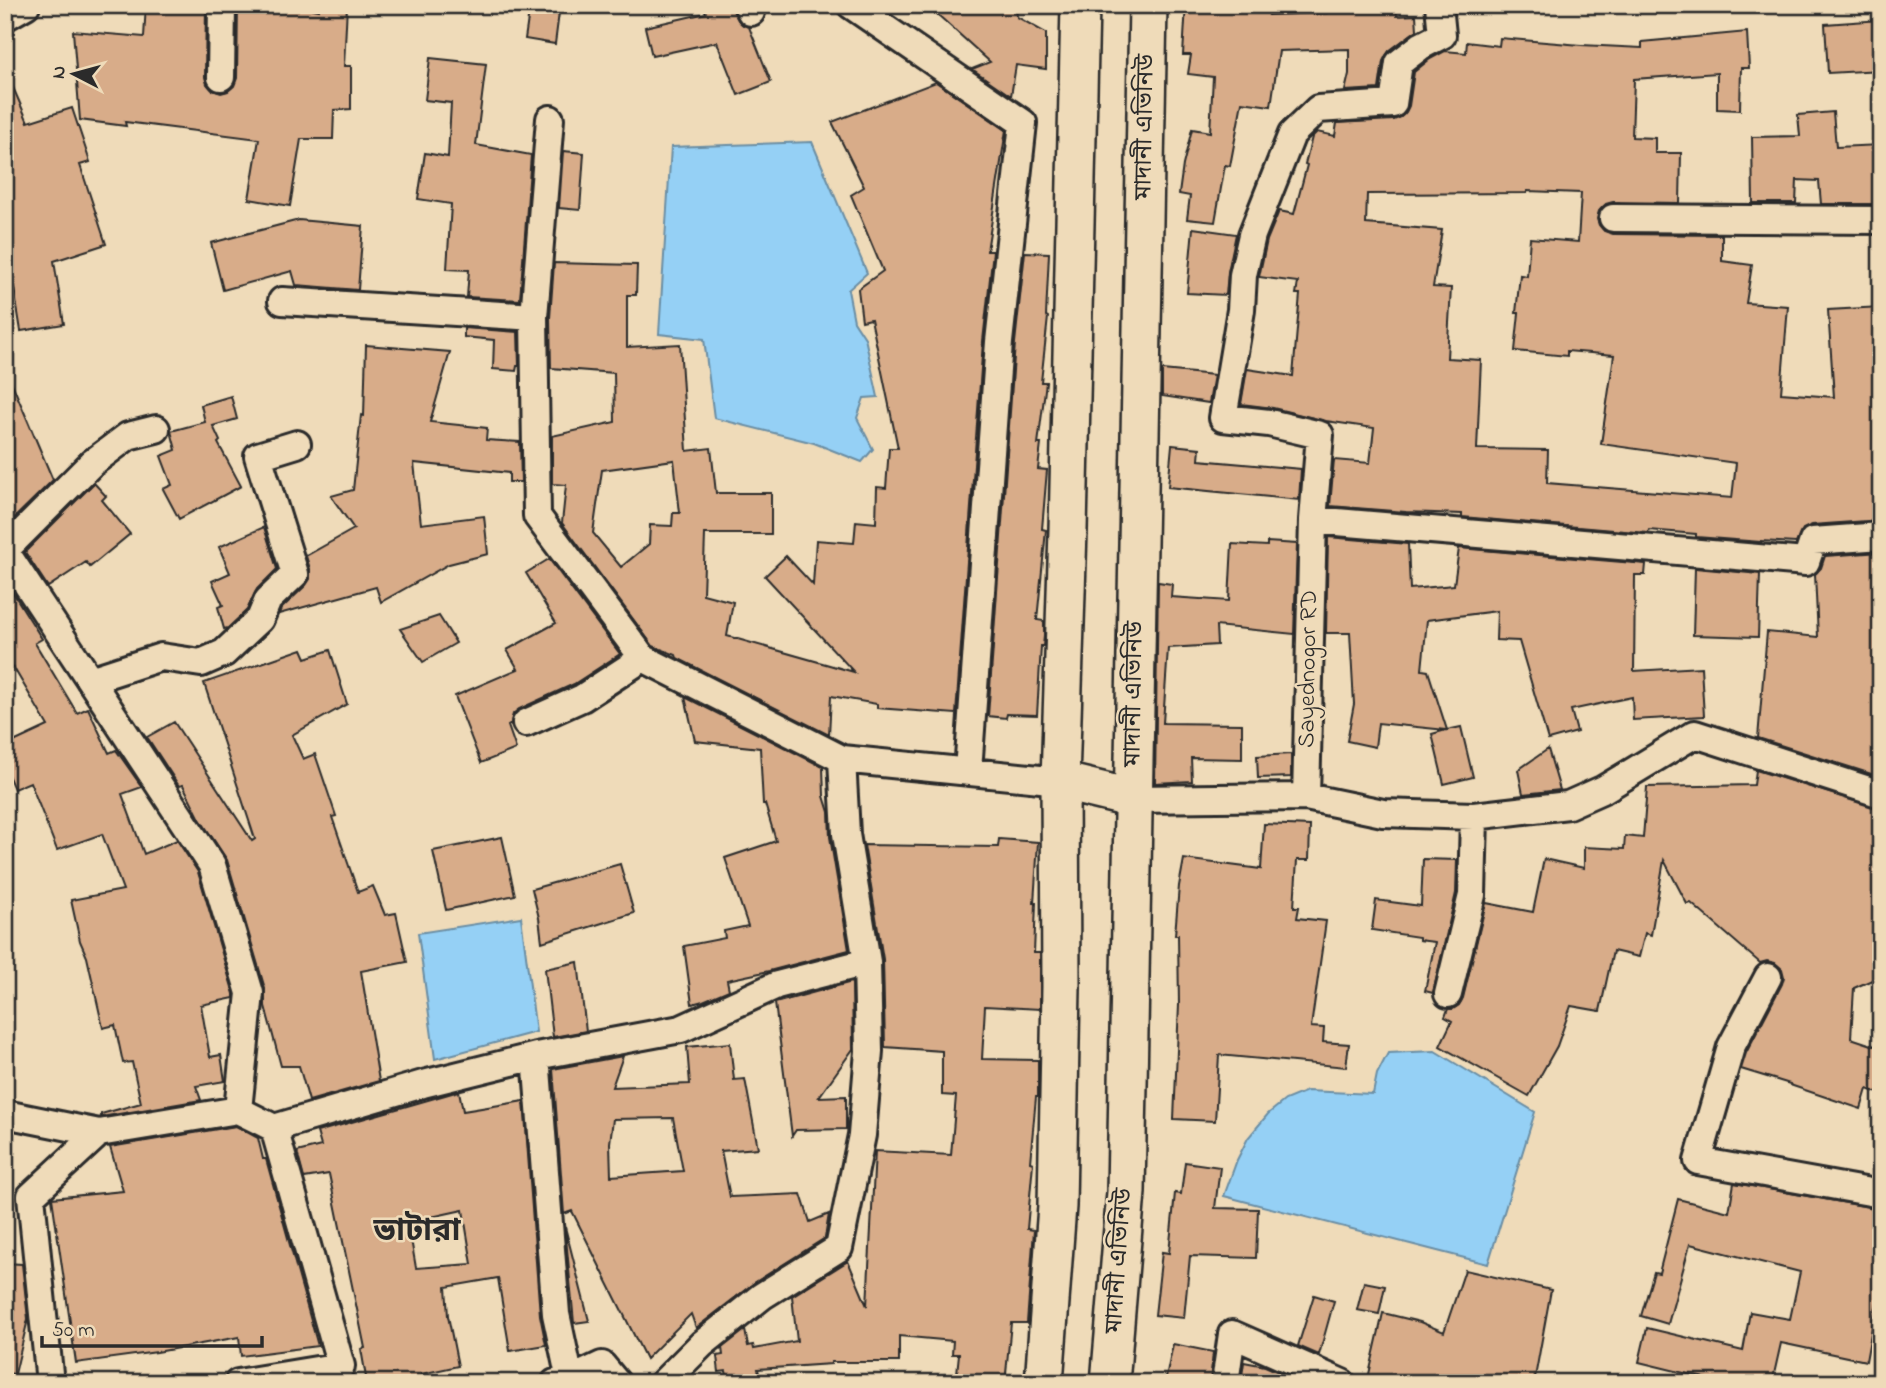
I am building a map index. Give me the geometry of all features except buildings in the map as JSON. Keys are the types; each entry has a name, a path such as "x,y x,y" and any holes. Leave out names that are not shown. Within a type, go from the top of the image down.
{"main road":[{"path":"1044,1383 1057,1206 1061,987 1060,781 1080,5"},
{"name":"মাদানী এভিনিউ","path":"1110,1383 1126,1192 1148,5"},
{"path":"1060,781 1134,799"}],"street":[{"path":"5,17 26,5"},
{"path":"221,77 222,5"},
{"path":"850,5 1023,123 999,342 968,771"},
{"name":"Sayednogor RD","path":"1306,797 1313,520 1320,435 1269,423 1223,418 1241,310 1244,275 1252,235 1292,134 1318,109 1393,104 1399,63 1421,46 1442,35 1439,5"},
{"path":"550,119 534,317 537,516 643,658 842,759 1060,781"},
{"path":"1613,218 1881,220"},
{"path":"282,301 534,317"},
{"path":"156,429 128,436 92,463 5,551 212,865 250,993 238,1110"},
{"path":"90,680 161,657 201,663 225,653 260,619 268,600 295,574 257,456 296,444"},
{"path":"1313,520 1806,562 1814,541 1881,536"},
{"path":"526,723 583,698 643,658"},
{"path":"1134,799 1306,797 1383,813 1474,816 1568,805 1604,789 1695,734 1881,794"},
{"path":"663,1383 702,1343 762,1296 839,1248 862,1135 869,1051 867,962 846,834 842,759"},
{"path":"1448,994 1472,895 1474,816"},
{"path":"5,1114 99,1133 238,1110 274,1128 423,1084 536,1056 681,1029 777,985 867,962"},
{"path":"1768,977 1731,1047 1698,1161 1881,1194"},
{"path":"536,1056 562,1381 602,1366 617,1383"},
{"path":"238,1383 341,1366 274,1128"},
{"path":"50,1383 31,1196 99,1133"},
{"path":"1225,1383 1232,1334 1342,1383"}],"water":[{"path":"812,142 867,273 848,290 854,321 865,338 878,397 864,398 857,418 873,449 862,462 814,443 714,418 704,339 659,334 671,147"},
{"path":"521,917 536,1032 435,1059 418,933"},
{"path":"1435,1051 1535,1112 1488,1264 1224,1196 1248,1138 1268,1114 1285,1100 1307,1091 1373,1094 1377,1074 1388,1053"}],"district":[{"name":"ভাটারা","path":"417,1232"}]}
